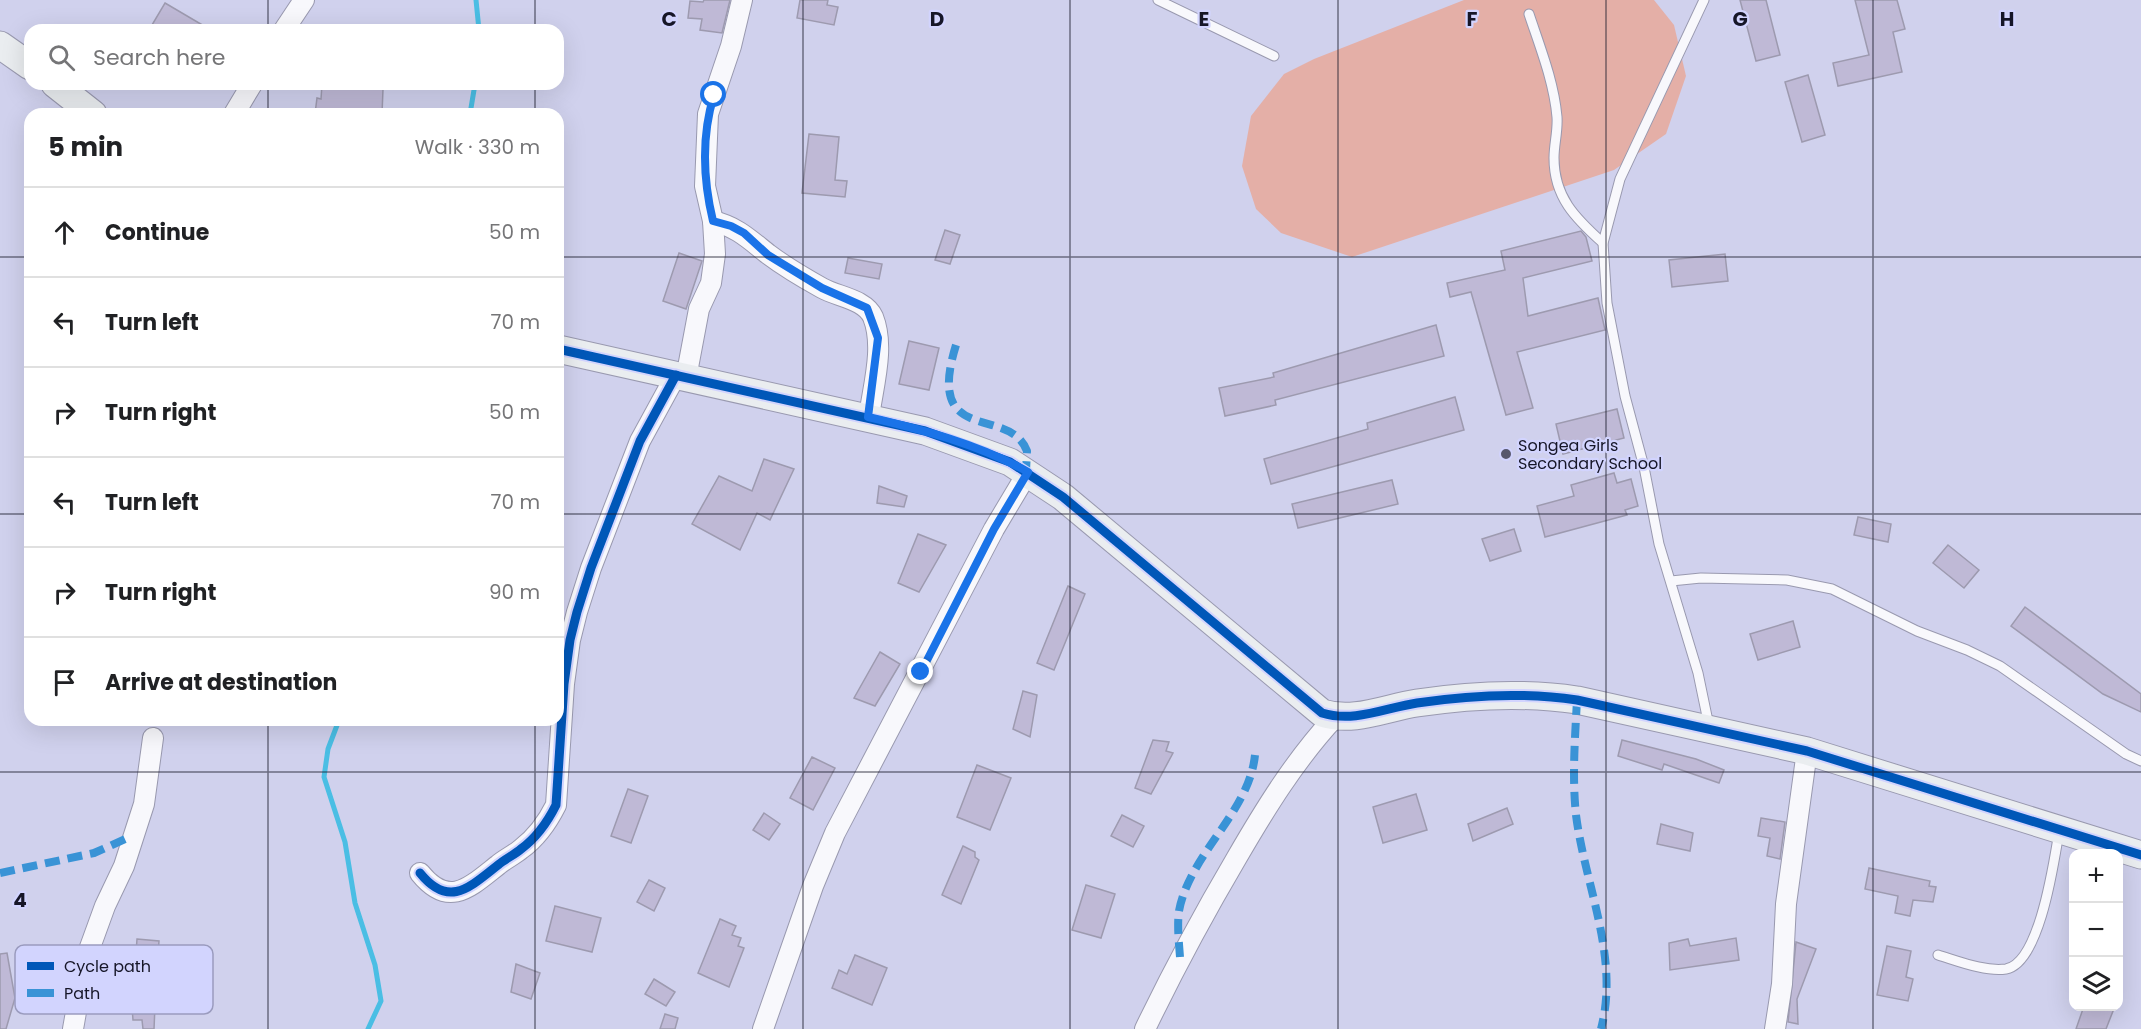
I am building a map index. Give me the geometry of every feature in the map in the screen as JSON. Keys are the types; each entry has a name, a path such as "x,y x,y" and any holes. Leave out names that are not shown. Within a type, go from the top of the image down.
{"street":[{"path":"288,24 304,0"},
{"path":"564,684 570,640 591,568 640,441 681,376 699,309 711,283 715,254 713,221 705,186 708,114 731,46 742,0"},
{"path":"0,45 24,62"},
{"path":"62,90 84,108"},
{"path":"238,108 248,90"},
{"path":"713,221 731,226 744,233 768,255 822,288 867,308 878,338 868,417"},
{"path":"715,254 744,233"},
{"path":"564,350 868,417 925,431 987,451 1028,472 1102,529 1322,713 1335,717 1352,717 1417,704 1497,694 1543,695 1709,728 1807,751 2141,855"},
{"path":"763,1029 813,886 835,833 994,529 1028,472"},
{"path":"1145,1029 1192,932 1259,819 1307,747 1335,717"},
{"path":"420,873 428,882 447,892 469,889 522,849 548,820 556,805 561,726"},
{"path":"91,945 105,906 124,866 144,804 153,738"},
{"path":"1775,1029 1782,984 1786,904 1807,751"},
{"path":"73,1029 76,1014"}],"lane":[{"path":"1158,0 1274,56"},
{"path":"1704,0 1620,179 1602,243 1607,303 1625,396 1644,467 1659,544 1698,673 1709,728"},
{"path":"1529,14 1553,93 1557,127 1555,176 1562,200 1602,243"},
{"path":"1671,581 1701,578 1787,580 1832,589 1917,631 1967,650 2000,666 2126,754 2141,761"},
{"path":"1938,955 1982,967 2005,969 2016,966 2024,955 2044,911 2060,829"}],"shaded area":[{"path":"1464,0 1654,0 1674,25 1686,76 1666,134 1614,170 1352,257 1281,233 1256,209 1242,166 1251,116 1284,74 1314,59"}],"building":[{"path":"704,0 730,0 722,33 700,30 702,19 688,18 690,1 703,2"},
{"path":"800,0 828,0 827,5 838,7 834,25 797,18"},
{"path":"1740,0 1766,0 1780,55 1756,61"},
{"path":"1855,0 1897,0 1905,29 1893,32 1902,72 1838,86 1833,63 1869,55"},
{"path":"165,3 201,24 153,24"},
{"path":"1808,75 1825,135 1802,142 1785,82"},
{"path":"322,90 383,90 382,108 316,108 317,98 321,99"},
{"path":"809,134 839,137 835,180 847,181 845,197 802,193"},
{"path":"945,230 960,235 950,264 935,260"},
{"path":"1581,231 1586,237 1592,261 1523,278 1528,316 1598,298 1605,330 1517,352 1533,408 1506,415 1471,292 1450,297 1447,283 1505,270 1501,251"},
{"path":"679,253 702,261 686,309 663,301"},
{"path":"1725,254 1728,281 1672,287 1669,260"},
{"path":"848,258 882,264 879,279 845,273"},
{"path":"1436,325 1444,356 1275,400 1276,405 1225,416 1219,388 1274,377 1273,373"},
{"path":"909,341 939,348 929,390 899,384"},
{"path":"1455,397 1464,430 1271,484 1264,459 1368,429 1367,423"},
{"path":"1617,409 1624,438 1563,454 1556,424"},
{"path":"764,459 794,469 770,520 757,513 740,550 692,524 719,476 752,491"},
{"path":"1614,473 1617,483 1631,479 1638,506 1625,510 1627,515 1545,537 1537,506 1574,496 1571,485"},
{"path":"1392,480 1398,504 1298,528 1292,504"},
{"path":"879,486 907,496 904,507 877,503"},
{"path":"1858,517 1891,524 1888,542 1854,535"},
{"path":"1514,529 1521,551 1490,561 1482,539"},
{"path":"918,534 946,545 919,592 898,583"},
{"path":"1948,545 1979,570 1964,588 1933,563"},
{"path":"1068,586 1085,594 1054,670 1037,663"},
{"path":"2025,607 2141,694 2141,712 2103,694 2011,626"},
{"path":"1793,621 1800,647 1758,660 1750,634"},
{"path":"880,652 900,664 875,706 854,698"},
{"path":"1023,691 1037,695 1030,737 1013,729"},
{"path":"1153,740 1169,742 1166,751 1173,753 1151,794 1135,788"},
{"path":"1622,740 1696,759 1724,770 1719,783 1664,764 1662,770 1618,756"},
{"path":"812,757 835,768 813,810 790,798"},
{"path":"977,765 1011,778 990,830 957,817"},
{"path":"628,789 648,796 631,843 611,836"},
{"path":"1416,794 1427,830 1383,843 1373,807"},
{"path":"1507,808 1513,824 1473,841 1468,824"},
{"path":"764,813 780,824 769,840 753,830"},
{"path":"1122,815 1144,826 1133,847 1111,836"},
{"path":"1761,818 1785,822 1780,859 1767,856 1770,838 1758,836"},
{"path":"1661,824 1693,833 1690,851 1657,844"},
{"path":"963,846 975,852 975,857 979,860 961,904 942,895"},
{"path":"1869,868 1930,881 1929,886 1936,887 1933,902 1913,900 1910,916 1895,913 1898,896 1865,889"},
{"path":"649,880 665,888 654,911 637,902"},
{"path":"1086,885 1115,894 1101,938 1072,930"},
{"path":"555,906 601,918 592,952 546,941"},
{"path":"720,919 736,926 732,935 741,938 738,946 744,948 729,987 698,973"},
{"path":"1736,938 1739,960 1670,970 1669,943 1688,939 1690,946"},
{"path":"137,939 159,941 159,945 137,945"},
{"path":"1796,942 1816,949 1797,999 1798,1024 1788,1022"},
{"path":"1887,946 1911,951 1906,977 1913,979 1908,1001 1877,995"},
{"path":"7,953 15,998 6,1029 0,1029 0,954"},
{"path":"855,955 887,968 872,1005 832,988 839,970 847,974"},
{"path":"516,964 540,973 531,999 511,992"},
{"path":"654,979 675,992 666,1006 645,994"},
{"path":"2082,1011 2113,1011 2106,1029 2076,1029"},
{"path":"133,1014 155,1014 154,1029 143,1029 142,1020 133,1020"},
{"path":"665,1014 678,1018 675,1029 660,1029"}],"waterway":[{"path":"476,0 478,24"},
{"path":"471,108 474,90"},
{"path":"337,726 328,749 324,777 345,842 355,903 375,965 381,1001 368,1029"}],"marked path":[{"path":"956,345 949,377 951,398 960,411 973,419 1004,429 1017,437 1027,451 1026,471"},
{"path":"1577,700 1574,758 1576,815 1604,948 1606,1002 1601,1029"},
{"path":"1180,957 1178,917 1185,890 1206,851 1242,796 1255,755"},
{"path":"0,873 94,853 132,836"}],"cycle path":[{"path":"564,350 925,431 1010,462 1063,497 1322,713 1334,716 1358,716 1417,703 1477,696 1517,695 1577,700 1807,751 2141,855"},
{"path":"564,684 570,640 591,568 640,441 676,375"},
{"path":"420,873 440,890 459,891 478,881 532,840 556,805 561,726"}],"place":[{"name":"Songea Girls Secondary School","path":"1506,454"}],"route":[{"path":"714,95 708,114 705,149 705,186 713,221 731,226 744,233 768,255 822,288 867,308 872,316 878,338 868,417 925,431 987,451 1028,472 994,529 921,672"}]}
